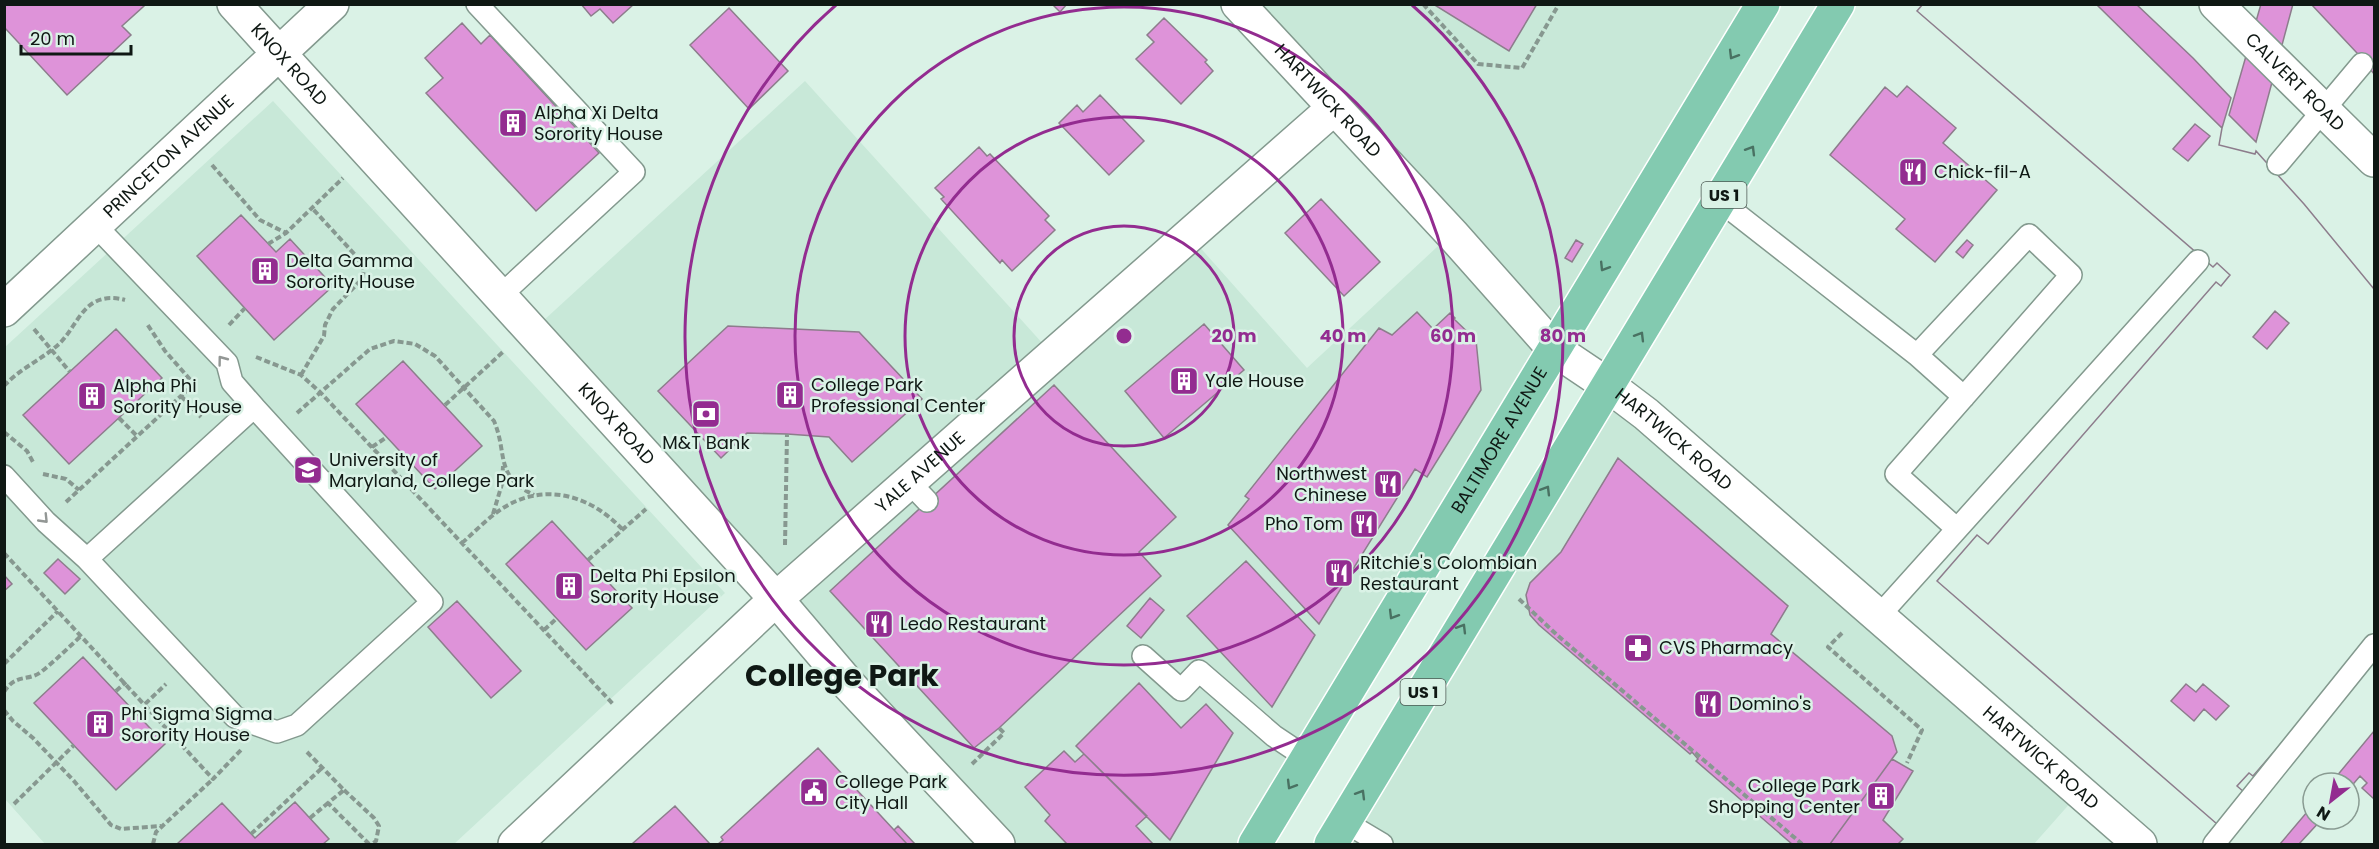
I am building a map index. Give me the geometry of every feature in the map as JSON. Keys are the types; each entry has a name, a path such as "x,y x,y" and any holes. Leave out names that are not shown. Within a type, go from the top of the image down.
{"main road":[{"name":"BALTIMORE AVENUE","path":"1255,844 1763,4"},
{"name":"US 1","path":"1339,837 1838,4"}],"street":[{"name":"KNOX ROAD","path":"234,4 776,599 850,686 998,844"},
{"name":"PRINCETON AVENUE","path":"17,317 95,225 332,4"},
{"name":"HARTWICK ROAD","path":"1238,4 1452,234 1554,349 1646,414 2140,844"},
{"name":"CALVERT ROAD","path":"2216,4 2374,160"},
{"name":"YALE AVENUE","path":"515,844 776,599 918,492 1334,108"}],"lane":[{"path":"477,4 634,172 500,296"},
{"path":"2278,164 2362,64"},
{"path":"1720,201 1917,355 1964,397"},
{"path":"4,476 46,522 87,559 235,717 278,732 297,725 432,602 232,382 227,363 95,225"},
{"path":"1917,355 2029,235 2071,275 1896,474 1957,529"},
{"path":"1878,617 2198,261"},
{"path":"87,559 254,407"},
{"path":"2214,844 2374,645"},
{"path":"1143,656 1180,690 1199,671 1274,736 1307,758"},
{"path":"1339,837 1382,844"}],"path":[{"path":"1423,4 1478,64 1522,68 1559,4"},
{"path":"207,160 260,220 286,233"},
{"path":"268,244 286,233 349,172"},
{"path":"301,375 324,336 325,325 333,309 362,279 364,270 358,258 312,208"},
{"path":"4,386 15,375 52,350 70,332 84,310 93,303 104,298 127,301"},
{"path":"226,327 245,308"},
{"path":"64,504 194,384 165,351 149,329 144,316"},
{"path":"17,317 52,350 70,372"},
{"path":"309,403 370,349 394,341 415,344 426,349 494,421 499,432 503,465 500,492 493,515"},
{"path":"249,351 270,364 301,375 321,392 618,709"},
{"path":"445,405 495,359"},
{"path":"181,396 187,402"},
{"path":"119,418 138,437"},
{"path":"4,432 27,451 36,468 44,475 66,479 79,490"},
{"path":"785,548 788,434"},
{"path":"372,447 387,437"},
{"path":"503,465 515,483 534,495"},
{"path":"462,543 493,515 512,503 534,495 563,494 585,501 609,515 623,530"},
{"path":"588,560 639,516"},
{"path":"4,553 126,682 213,779"},
{"path":"1518,598 1557,635 1802,844"},
{"path":"4,664 58,611"},
{"path":"544,630 556,618"},
{"path":"1842,633 1828,647 1922,730 1907,763"},
{"path":"4,692 6,684 18,678 39,674 81,636"},
{"path":"116,691 126,682"},
{"path":"145,704 156,693"},
{"path":"4,710 13,721 38,742 111,825 121,829 161,826"},
{"path":"972,764 1004,733 999,728"},
{"path":"14,804 74,745"},
{"path":"312,759 374,818 379,826 376,841 370,844 328,804"},
{"path":"153,844 156,832 161,826 225,766"},
{"path":"251,834 323,767"},
{"path":"310,818 344,790"}],"shaded area":[{"path":"1238,5 1763,5 1255,844 999,844 531,332 805,81 1053,355 1189,235 1307,368 1451,234"},
{"name":"University of Maryland, College Park","path":"273,101 725,593 454,844 45,844 5,799 4,348"},
{"name":"College Park Shopping Center","path":"1609,386 2080,792 2034,844 1330,844"}],"building":[{"path":"4,4 143,4 144,6 122,26 131,35 67,95 4,27"},
{"path":"581,4 634,4 613,23 600,9 591,16"},
{"path":"1052,4 1067,4 1060,12"},
{"path":"1433,4 1537,4 1509,51"},
{"path":"1923,4 2096,4 2222,128 2219,145 2255,154 2256,151 2304,204 2374,289 2374,636 2253,776 2249,773 2237,786 2244,792 2217,824 1937,581 1977,535 1988,544 2216,282 2221,286 2230,275 2217,263 2213,267 1917,11","holes":["2195,124 2210,136 2188,161 2173,149","2275,311 2289,323 2267,349 2253,337","2186,684 2196,692 2203,684 2229,706 2216,720 2204,709 2194,721 2171,701"]},
{"path":"1923,4 2096,4 2222,128 2219,145 2255,154 2256,151 2304,204 2374,289 2374,636 2253,776 2249,773 2237,786 2244,792 2217,824 1937,581 1977,535 1988,544 2216,282 2221,286 2230,275 2217,263 2213,267 1917,11"},
{"path":"2096,4 2136,4 2193,58 2231,98 2222,128"},
{"path":"2261,4 2293,4 2256,142 2229,115"},
{"path":"2311,4 2374,4 2374,74 2357,53"},
{"path":"729,8 788,71 749,109 690,45"},
{"path":"1164,18 1207,60 1205,62 1213,71 1181,104 1136,59 1154,42 1147,35"},
{"name":"Alpha Xi Delta Sorority House","path":"462,23 481,44 490,35 599,153 536,211 426,93 443,78 425,58"},
{"name":"Chick-fil-A","path":"1907,86 1956,128 1943,143 1997,190 1935,262 1896,229 1905,219 1830,155 1885,87 1897,97"},
{"path":"1100,95 1144,141 1109,175 1059,123 1077,105 1083,112"},
{"path":"979,147 987,156 990,154 1049,216 1045,220 1055,230 1012,271 1002,260 1000,263 941,199 944,197 935,188"},
{"path":"1321,199 1380,262 1344,296 1285,233"},
{"name":"Delta Gamma Sorority House","path":"241,215 276,252 290,239 333,286 274,340 197,256"},
{"path":"1576,240 1583,244 1572,262 1565,258"},
{"path":"1967,240 1973,245 1963,258 1956,252"},
{"path":"1417,312 1433,329 1450,313 1476,340 1481,390 1427,477 1415,469 1319,624 1228,525 1249,499 1245,496 1379,328 1392,335"},
{"name":"Yale House","path":"1204,324 1244,370 1164,438 1125,391"},
{"name":"College Park Professional Center","path":"728,326 859,332 922,399 852,462 829,437 787,434 747,433 721,458 658,391"},
{"name":"Alpha Phi Sorority House","path":"116,329 162,378 69,464 23,415"},
{"path":"403,361 482,446 435,489 356,404"},
{"path":"1054,385 1176,517 1139,552 1161,576 999,728 974,748 830,591"},
{"path":"1618,458 1788,606 1771,634 1892,736 1897,752 1830,844 1792,844 1696,761 1698,759 1692,752 1690,754 1530,615 1526,595 1530,583 1561,552"},
{"name":"Delta Phi Epsilon Sorority House","path":"552,521 632,608 586,650 506,564"},
{"path":"58,559 80,579 65,594 44,573"},
{"path":"1246,561 1315,635 1272,707 1187,616"},
{"path":"4,575 12,584 4,591"},
{"path":"1150,598 1164,610 1141,638 1127,626"},
{"path":"457,601 521,671 491,698 428,627"},
{"name":"Phi Sigma Sigma Sorority House","path":"83,657 165,744 116,790 34,703"},
{"path":"1139,683 1181,728 1206,704 1233,733 1170,840 1076,746"},
{"path":"2374,731 2374,844 2280,844 2301,819 2301,831 2361,831 2361,771 2341,771"},
{"name":"College Park City Hall","path":"818,748 907,844 718,844 723,840 721,837"},
{"path":"1064,751 1075,762 1084,754 1147,816 1136,826 1153,844 1067,844 1045,821 1050,815 1025,787"},
{"name":"College Park Shopping Center","path":"1892,759 1913,771 1883,820 1903,839 1898,844 1830,844"},
{"path":"2361,777 2367,783 2362,788 2374,799 2374,844 2299,844 2311,831 2361,831"},
{"path":"295,802 329,839 323,844 177,844 222,803 255,838"},
{"path":"675,806 710,844 632,844"},
{"path":"898,826 915,844 907,844 894,830"}],"place":[{"name":"Alpha Xi Delta Sorority House","path":"513,123"},
{"name":"Chick-fil-A","path":"1913,172"},
{"name":"Delta Gamma Sorority House","path":"265,271"},
{"name":"Yale House","path":"1184,381"},
{"name":"College Park Professional Center","path":"790,395"},
{"name":"Alpha Phi Sorority House","path":"92,396"},
{"name":"M&T Bank","path":"706,414"},
{"name":"University of Maryland, College Park","path":"308,470"},
{"name":"Northwest Chinese","path":"1388,484"},
{"name":"Pho Tom","path":"1364,524"},
{"name":"Ritchie's Colombian Restaurant","path":"1339,573"},
{"name":"Delta Phi Epsilon Sorority House","path":"569,586"},
{"name":"Ledo Restaurant","path":"879,624"},
{"name":"CVS Pharmacy","path":"1638,648"},
{"name":"Domino's","path":"1708,704"},
{"name":"Phi Sigma Sigma Sorority House","path":"100,724"},
{"name":"College Park City Hall","path":"814,792"},
{"name":"College Park Shopping Center","path":"1881,796"}],"district":[{"name":"College Park","path":"842,676"}]}
